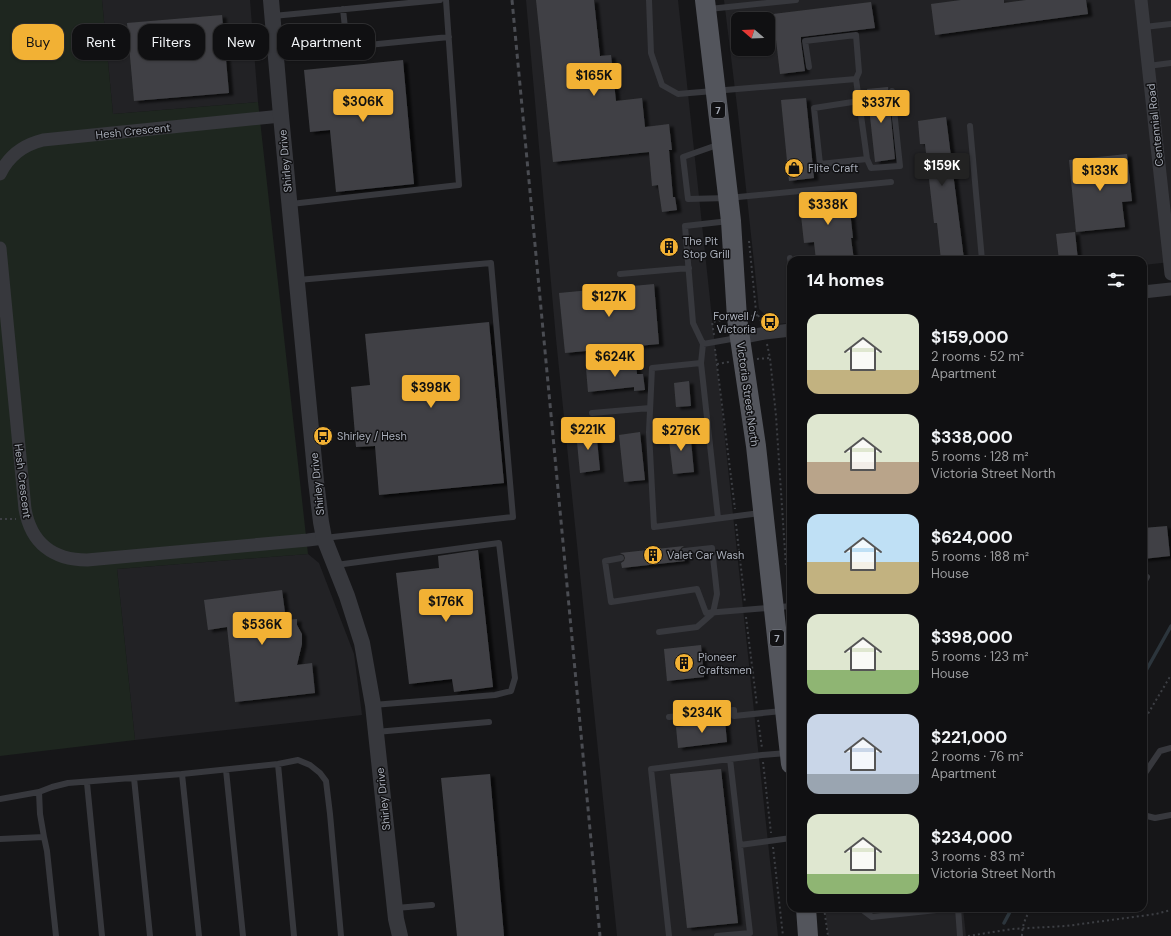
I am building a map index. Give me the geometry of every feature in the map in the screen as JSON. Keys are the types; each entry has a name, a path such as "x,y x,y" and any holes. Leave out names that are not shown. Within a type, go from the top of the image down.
{"main road":[{"name":"Victoria Street North","path":"705,4 731,221 740,338 756,446 763,512 782,607 787,703"},
{"path":"806,912 808,936"}],"street":[{"name":"Centennial Road","path":"1141,0 1171,274"},
{"name":"Shirley Drive","path":"272,8 289,204 321,522 324,538 347,596 362,643 373,705 396,919 400,936"},
{"name":"Hesh Crescent","path":"0,174 12,156 21,148 43,140 281,116"},
{"name":"Hesh Crescent","path":"0,248 24,501 30,528 35,537 45,547 58,555 76,560 114,558 324,538"},
{"path":"1147,292 1171,289"},
{"path":"740,338 787,330"}],"lane":[{"path":"272,8 343,9 440,0"},
{"path":"289,204 459,185 446,0"},
{"path":"649,0 651,53 662,86 678,94 856,79"},
{"path":"705,4 796,0"},
{"path":"343,9 345,24"},
{"path":"1144,27 1171,24"},
{"path":"809,67 805,41 856,35 859,72 856,79 867,159 871,168 900,166 892,91"},
{"path":"375,44 448,37"},
{"path":"1148,66 1171,63"},
{"path":"859,100 814,108 820,164 867,159"},
{"path":"970,126 982,256"},
{"path":"722,143 683,157 688,199 728,198 891,182"},
{"path":"718,518 701,363 703,344 694,323 685,226 731,221"},
{"path":"297,280 491,263 514,517 324,538"},
{"path":"620,274 689,268"},
{"path":"703,344 740,338"},
{"path":"701,363 652,368 649,432 654,527 763,512"},
{"path":"592,413 650,408"},
{"path":"335,565 499,543 515,678 511,691 495,695 373,705"},
{"path":"659,632 697,626 713,613 717,594 712,548 684,551"},
{"path":"621,558 605,561 611,602 697,589 706,614 782,607"},
{"path":"669,717 734,710 734,716 787,703"},
{"path":"376,732 489,722"},
{"path":"1147,770 1160,751 1171,748"},
{"path":"669,936 651,769 730,759 787,756"},
{"path":"717,936 750,933 730,759"},
{"path":"0,799 39,792 68,783 226,770 278,764 298,760 310,765 320,773 326,781 341,936"},
{"path":"278,764 294,936"},
{"path":"226,770 244,936"},
{"path":"182,774 199,936"},
{"path":"134,778 150,936"},
{"path":"86,782 102,936"},
{"path":"39,792 40,814 47,851 56,936"},
{"path":"1147,816 1155,818 1171,814"},
{"path":"0,839 44,837"},
{"path":"740,846 787,839"},
{"path":"395,908 432,905"},
{"path":"865,912 872,917 912,912"},
{"path":"958,912 960,936"}],"path":[{"path":"756,311 764,325"},
{"path":"752,316 758,315"},
{"path":"713,328 712,322 720,321"},
{"name":"Victoria Street North","path":"767,347 770,358 776,416 786,574"},
{"path":"716,357 735,507"},
{"path":"762,359 770,358"},
{"path":"717,364 725,363"},
{"path":"0,519 27,519"},
{"path":"737,526 744,598"},
{"path":"747,621 757,706"},
{"path":"1147,715 1171,675"},
{"path":"759,724 762,747"},
{"path":"764,768 771,834"},
{"path":"775,856 783,936"},
{"path":"966,936 1012,929 1066,926 1156,914 1171,910"},
{"path":"825,912 828,936"},
{"path":"1022,936 1022,929 1029,912"}],"shaded area":[{"path":"0,0 102,0 104,24 72,24 72,60 108,60 113,114 258,102 308,554 117,569 135,740 0,756"},
{"path":"102,0 250,0 252,24 213,24 213,60 255,60 258,102 113,114 108,60 130,60 130,24 104,24"},
{"path":"526,0 678,0 778,936 617,936 556,339"},
{"path":"724,0 1171,0 1171,262 1147,265 1147,256 787,256 787,323 775,324 759,309"},
{"path":"308,554 319,563 354,654 362,715 135,740 117,569"},
{"path":"825,912 963,912 966,936 828,936"}],"building":[{"path":"536,0 594,0 600,56 611,55 616,101 642,98 645,127 669,124 672,150 669,150 673,197 675,197 677,210 662,212 658,185 652,186 649,152 553,162"},
{"path":"961,0 1004,0 1004,3 1026,0 1086,0 1088,14 935,35 931,4"},
{"path":"871,2 875,28 801,37 805,71 780,74 775,31 775,14"},
{"path":"222,15 223,24 213,24 213,60 226,60 229,93 134,101 130,56 130,24 127,23"},
{"path":"403,60 414,184 336,192 330,130 310,132 304,70"},
{"path":"888,87 895,159 875,162 867,89"},
{"path":"806,98 814,178 789,181 781,100"},
{"path":"946,117 964,256 941,256 937,223 934,223 925,144 920,144 918,121"},
{"path":"1127,154 1132,201 1122,202 1125,227 1076,232 1069,160"},
{"path":"848,192 853,256 816,256 814,242 804,243 799,197"},
{"path":"1075,232 1078,256 1059,256 1056,234"},
{"path":"654,284 659,344 565,353 559,293"},
{"path":"489,322 504,483 379,495 375,446 356,447 351,387 370,385 365,334"},
{"path":"636,363 637,374 643,374 645,390 634,391 634,387 588,392 586,368"},
{"path":"689,381 691,406 676,407 674,383"},
{"path":"596,430 600,470 580,473 576,432"},
{"path":"690,430 694,472 673,474 668,432"},
{"path":"640,432 645,480 624,482 619,435"},
{"path":"1167,526 1170,556 1147,559 1147,528"},
{"name":"Valet Car Wash","path":"684,546 680,551 681,554 685,555 685,561 622,568 621,563 625,558 624,555 620,553"},
{"path":"478,550 493,687 454,692 452,679 409,684 396,573 439,568 438,556"},
{"path":"282,590 286,620 297,619 297,625 302,634 302,644 297,665 312,663 315,693 235,702 227,627 208,630 204,600"},
{"name":"Pioneer Craftsmen","path":"701,645 704,677 667,681 664,649"},
{"path":"725,721 727,742 678,748 676,727"},
{"path":"721,769 738,923 687,928 670,774"},
{"path":"490,774 504,936 457,936 441,778"}],"waterway":[{"path":"1147,669 1171,626"},
{"path":"1004,923 1010,912"}],"railway":[{"path":"512,0 600,936"}],"place":[{"name":"Flite Craft","path":"794,168"},
{"name":"The Pit Stop Grill","path":"669,247"},
{"name":"Forwell / Victoria","path":"770,322"},
{"name":"Shirley / Hesh","path":"323,436"},
{"name":"Valet Car Wash","path":"653,555"},
{"name":"Pioneer Craftsmen","path":"684,663"}]}
